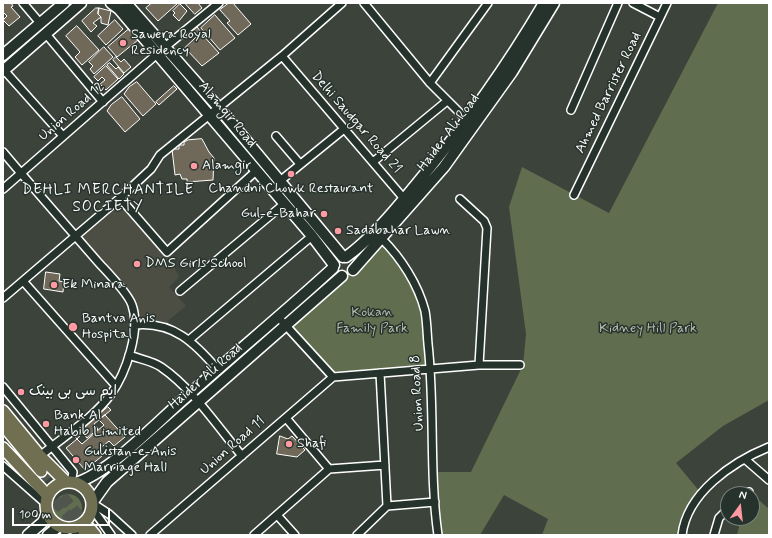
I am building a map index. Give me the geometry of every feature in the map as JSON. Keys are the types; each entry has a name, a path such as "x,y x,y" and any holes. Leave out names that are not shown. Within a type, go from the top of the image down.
{"main road":[{"path":"3,55 64,3"},
{"path":"4,71 81,3"},
{"name":"Alamgir Road","path":"111,3 219,108 344,257"},
{"name":"Alamgir Road","path":"126,3 208,115 312,236 333,266"},
{"name":"Haider Ali Road","path":"344,257 356,249 444,167 544,3"},
{"name":"Haider Ali Road","path":"470,123 512,72 554,3"},
{"name":"Haider Ali Road","path":"353,270 382,239 407,203"},
{"path":"344,257 353,262 353,270 348,275 342,276 336,273 333,266 336,259 344,257"},
{"name":"Haider Ali Road","path":"71,483 88,479 112,462 191,392 279,318 333,266"},
{"name":"Haider Ali Road","path":"92,505 107,482 197,402 286,327 342,276"},
{"path":"3,411 40,456 53,469 71,483 87,491 92,505 87,521 80,526 67,531 48,535"},
{"path":"3,425 37,473 3,441"},
{"path":"3,448 46,501 52,521 67,531"},
{"path":"28,535 43,522 48,490 54,483 55,476 53,469"},
{"path":"46,501 52,489 71,483"}],"street":[{"path":"23,3 40,23"},
{"name":"Union Road 12","path":"3,189 161,50 219,3"},
{"path":"3,298 120,198 151,169 160,154 282,56 342,3"},
{"path":"364,3 430,83 470,123"},
{"path":"430,83 488,3"},
{"path":"571,110 618,3"},
{"path":"633,3 660,17"},
{"name":"Ahmed Barrister Road","path":"574,195 667,3"},
{"path":"46,34 103,102"},
{"name":"Delhi Saudgar Road 21","path":"282,56 407,203"},
{"path":"4,71 63,136"},
{"path":"373,162 447,101"},
{"path":"280,181 344,129"},
{"path":"276,136 300,164"},
{"path":"3,152 132,303 134,312 135,324 129,355 123,374 111,394 88,417 40,456"},
{"path":"120,198 167,252 256,171"},
{"path":"460,199 484,221 488,234 479,365"},
{"path":"180,291 284,204"},
{"path":"189,340 312,236"},
{"name":"Union Road 8","path":"382,239 403,264 424,310 431,370 435,502 438,535"},
{"path":"23,281 116,386"},
{"path":"279,318 333,377 479,365 520,365"},
{"path":"135,324 149,323 158,325 167,328 189,340 218,370"},
{"path":"129,355 160,366 191,392 197,402 242,456"},
{"path":"380,373 387,506"},
{"name":"Union Road 11","path":"150,535 333,377"},
{"path":"3,387 73,472 71,483"},
{"path":"286,418 329,470"},
{"path":"682,535 689,510 701,493 713,481 746,460 769,448"},
{"path":"746,460 769,480"},
{"path":"254,535 329,470 385,465"},
{"path":"3,466 46,501"},
{"path":"357,535 387,506 435,502"},
{"path":"92,505 102,524 111,535"},
{"path":"92,505 109,514 132,535"},
{"path":"278,515 295,535"},
{"path":"714,535 720,517"}],"shaded area":[{"name":"DMS Girls School","path":"120,198 167,252 179,277 169,287 186,306 169,320 167,328 135,325 132,303 76,236"}],"green space":[{"name":"Kidney Hill Park","path":"718,3 769,3 769,400 723,426 676,463 701,493 682,535 542,535 548,519 504,495 480,535 439,535 434,472 471,472 523,365 526,334 509,207 522,167 609,213"},
{"name":"Kokan Family Park","path":"382,239 400,258 424,310 431,370 333,377 286,327 363,259"},
{"path":"68,494 78,498 82,508 78,518 68,522 58,518 54,508 58,498"},
{"path":"760,501 769,509 769,535 737,535 739,526 760,526"}],"building":[{"path":"3,3 11,3 13,6 11,7 20,17 9,26 3,20 7,16 3,12"},
{"path":"152,3 178,3 158,21 146,8"},
{"path":"185,3 198,3 202,8 195,14"},
{"path":"229,3 233,3 251,24 238,35 227,23 230,21 220,10"},
{"path":"180,4 187,11 179,21 173,15 175,13 173,11"},
{"path":"96,8 99,8 98,14 101,17 93,23 97,26 91,32 82,21"},
{"path":"99,8 111,11 108,25 101,23 101,17 98,14"},
{"path":"215,15 235,38 220,50 201,28"},
{"path":"115,20 123,29 106,45 98,36"},
{"path":"77,26 99,50 82,65 75,57 80,52 66,36"},
{"path":"197,27 201,32 197,35 193,31"},
{"name":"Sawera Royal Residency","path":"129,29 138,40 117,57 108,47"},
{"path":"201,33 219,53 202,66 185,48"},
{"path":"104,47 113,57 94,74 90,69 93,66 89,62"},
{"path":"116,57 121,62 124,59 131,67 124,73 113,60"},
{"path":"110,63 116,69 118,67 124,74 119,79 107,65"},
{"path":"106,66 118,79 106,90 100,84 105,80 102,77 98,81 94,77"},
{"path":"137,82 156,104 143,116 124,94 129,87"},
{"path":"174,86 177,89 159,105 156,102"},
{"path":"122,97 140,119 125,132 107,111 111,105"},
{"name":"Alamgir","path":"202,139 214,158 213,180 187,182 187,179 182,179 180,174 175,175 172,149 179,149 179,145 184,145 184,142 188,140"},
{"name":"Ek Minara","path":"46,272 60,274 59,281 64,282 63,292 44,289"},
{"path":"108,407 111,410 94,424 98,429 87,438 83,433 77,439 74,436"},
{"path":"105,415 125,437 114,446 109,441 97,451 102,456 85,470 66,448 77,439 82,444 104,425 99,420"},
{"name":"Shafi","path":"280,436 288,439 292,436 305,450 297,457 277,454"}],"tunnel":[{"path":"41,471 90,529"},
{"path":"44,488 84,534"}],"place":[{"name":"Sawera Royal Residency","path":"123,43"},
{"name":"Alamgir","path":"194,166"},
{"name":"Chandni Chowk Restaurant","path":"291,174"},
{"name":"Gul-e-Bahar","path":"324,214"},
{"name":"Sadabahar Lawn","path":"338,231"},
{"name":"DMS Girls School","path":"137,264"},
{"name":"Ek Minara","path":"54,285"},
{"name":"Bantva Anis Hospital","path":"73,327"},
{"name":"ایم سی بی بینک","path":"21,392"},
{"name":"Bank Al Habib Limited","path":"46,424"},
{"name":"Shafi","path":"289,444"},
{"name":"Gulistan-e-Anis Marriage Hall","path":"76,460"}],"district":[{"name":"DEHLI MERCHANTILE SOCIETY","path":"108,200"}]}
